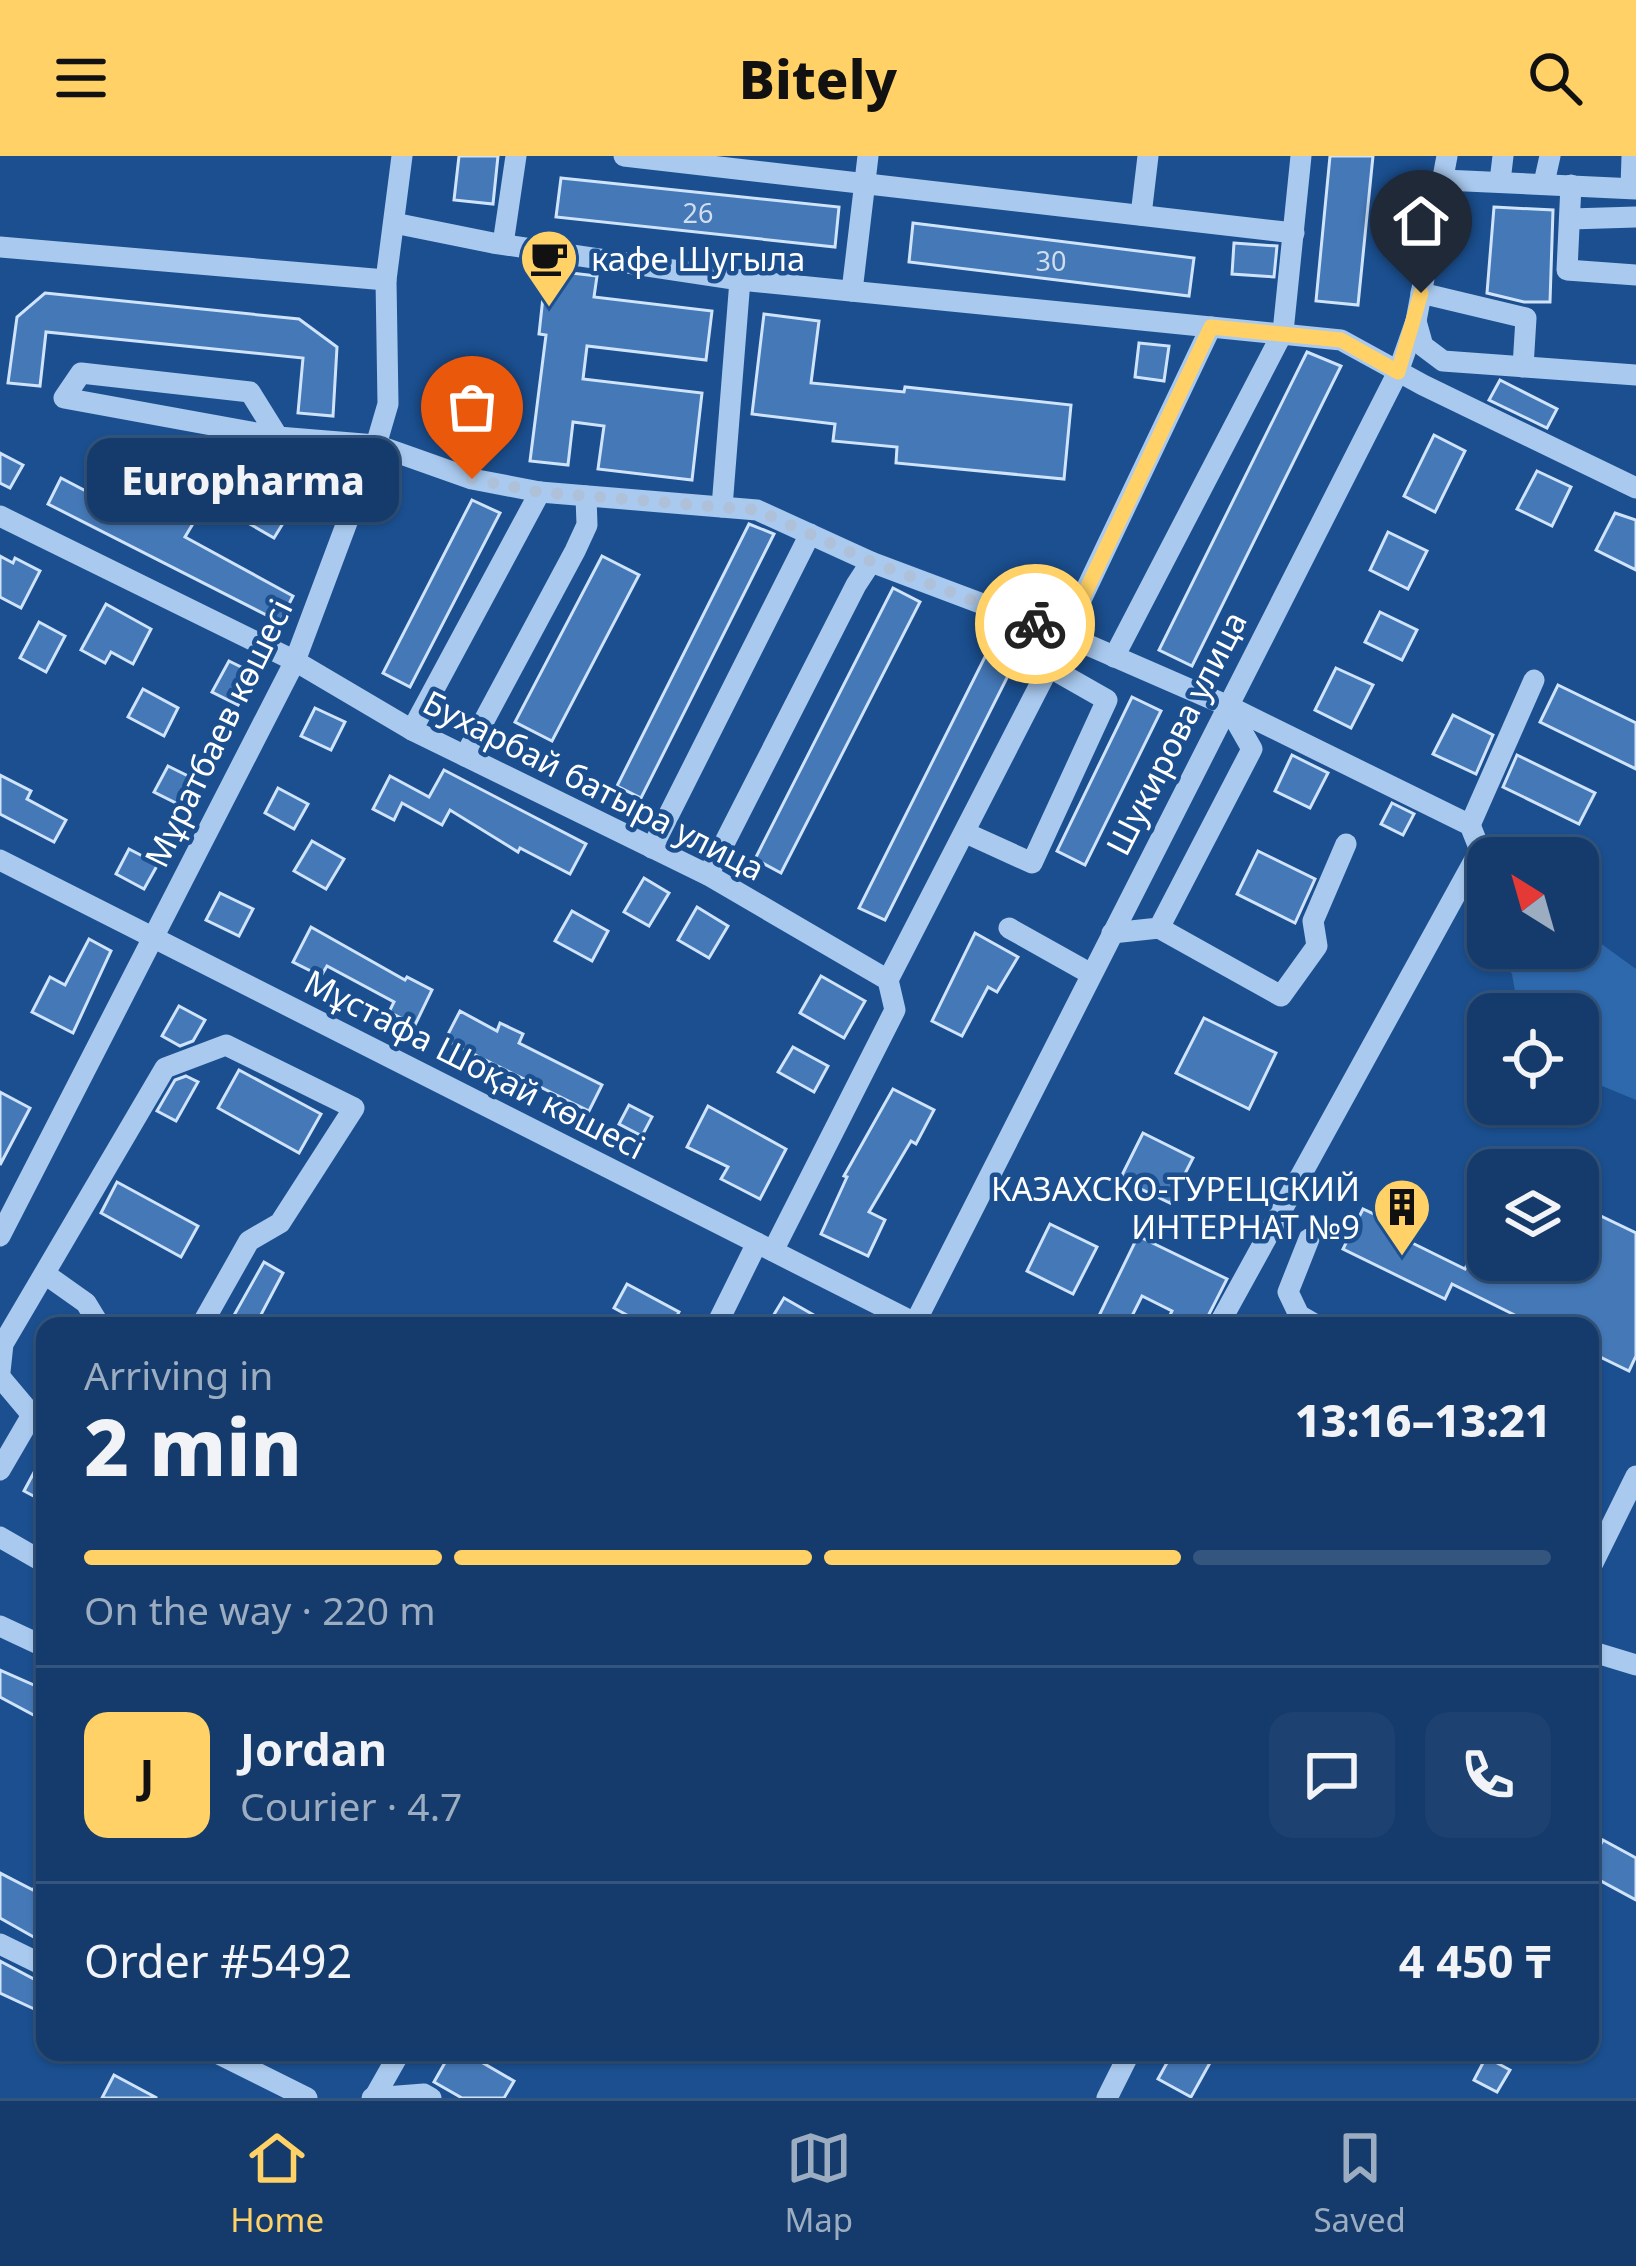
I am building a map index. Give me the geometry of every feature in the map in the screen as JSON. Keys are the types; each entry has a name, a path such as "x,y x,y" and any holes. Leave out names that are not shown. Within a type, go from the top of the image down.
{"street":[{"name":"Мұратбаев көшесі","path":"0,1237 10,1190 155,939 295,661 376,446 388,404 386,280 402,156"},
{"path":"503,244 516,156"},
{"path":"624,156 1294,233"},
{"path":"853,291 868,156"},
{"path":"1141,215 1148,156"},
{"path":"1114,657 1283,332 1301,156"},
{"name":"Шукирова улица","path":"922,1317 1398,372 1416,321 1447,156"},
{"path":"1500,181 1503,156"},
{"path":"1544,184 1550,156"},
{"path":"1444,180 1633,188 1632,156"},
{"path":"1571,185 1568,270 1636,275"},
{"path":"1570,219 1636,217"},
{"path":"394,223 740,280 1341,340 1636,488"},
{"path":"1,254 386,280"},
{"path":"722,507 740,280"},
{"path":"1421,293 1526,318 1523,367"},
{"path":"1416,321 1424,346 1443,361 1636,376"},
{"path":"722,1317 895,1010 888,980 1065,635 1211,327"},
{"path":"278,437 250,392 125,375 81,374 64,398 278,437 376,446 472,479 540,492 757,510 872,562 1065,635 1228,706 1470,825 1480,850 1223,1317"},
{"path":"412,730 540,492"},
{"path":"465,756 575,551 587,525 586,496"},
{"name":"Бухарбай батыра улица","path":"0,516 295,661 412,730 709,875 888,980"},
{"path":"652,848 810,534"},
{"path":"709,875 872,562"},
{"path":"966,833 1033,863 1107,700 1049,667"},
{"path":"1470,825 1534,680"},
{"path":"1159,928 1252,749 1228,706"},
{"path":"1112,933 1159,928 1281,996 1317,946 1313,921 1346,844"},
{"name":"Мұстафа Шоқай көшесі","path":"0,860 902,1317"},
{"path":"1009,928 1091,974"},
{"path":"36,1417 0,1374 3,1344 165,1068 226,1045 354,1108 280,1223 249,1241 209,1317"},
{"path":"1302,1317 1288,1292 1310,1239"},
{"path":"45,1274 86,1303 95,1317"},
{"path":"0,1470 36,1422"},
{"path":"1599,1551 1636,1476"},
{"path":"0,1537 36,1558"},
{"path":"0,1626 36,1643"},
{"path":"1599,1654 1636,1665"},
{"path":"0,1944 36,1962"},
{"path":"233,2061 307,2098"},
{"path":"374,2098 395,2061"},
{"path":"1107,2098 1126,2061"},
{"path":"374,2098 424,2094 431,2098"}],"shaded area":[{"path":"1599,942 1636,969 1636,1100 1599,1085 1599,993 1515,993 1508,969 1599,969"}],"building":[{"path":"459,156 498,156 493,204 454,200"},
{"path":"1330,156 1373,156 1358,305 1316,301"},
{"path":"561,178 839,207 835,247 556,217"},
{"path":"1494,207 1553,210 1550,302 1524,302 1487,293"},
{"path":"913,223 1194,258 1189,296 909,262"},
{"path":"1234,243 1277,246 1274,277 1232,274"},
{"path":"546,270 597,276 594,297 712,311 706,360 587,346 583,379 702,393 692,480 598,469 604,426 573,422 568,465 530,461 546,335 539,334"},
{"path":"45,293 299,319 337,347 333,416 298,413 303,358 46,332 40,386 8,383 17,317"},
{"path":"764,314 819,321 811,383 904,392 905,387 1071,405 1064,479 896,463 897,447 833,441 835,424 752,414"},
{"path":"1139,343 1169,346 1164,381 1135,377"},
{"path":"1307,352 1341,366 1192,666 1159,650"},
{"path":"1500,380 1557,409 1547,428 1489,400"},
{"path":"1434,435 1465,451 1435,512 1404,496"},
{"path":"197,437 228,443 225,475 193,471"},
{"path":"0,453 23,465 10,488 0,483"},
{"path":"304,464 337,481 327,502 294,485"},
{"path":"1537,471 1571,487 1552,526 1517,509"},
{"path":"61,478 147,523 171,482 206,502 185,537 293,596 280,622 48,504"},
{"path":"260,488 293,507 274,538 241,519"},
{"path":"472,500 500,513 410,687 383,673"},
{"path":"1615,513 1636,520 1636,570 1596,550"},
{"path":"749,524 774,534 641,798 617,786"},
{"path":"1388,532 1427,551 1408,589 1370,570"},
{"path":"0,556 40,571 21,608 0,597"},
{"path":"602,556 639,575 552,741 515,722"},
{"path":"893,588 920,602 781,873 755,859"},
{"path":"106,604 151,629 133,664 111,652 105,663 81,650"},
{"path":"1380,612 1417,630 1402,660 1365,642"},
{"path":"39,622 65,636 46,672 20,658"},
{"path":"1000,627 1026,640 885,920 859,908"},
{"path":"229,661 255,674 238,705 212,692"},
{"path":"1336,668 1373,685 1351,728 1315,710"},
{"path":"1558,685 1636,723 1636,769 1540,722"},
{"path":"143,689 178,708 164,736 128,717"},
{"path":"1132,697 1161,711 1085,865 1057,851"},
{"path":"315,708 345,722 331,750 301,736"},
{"path":"1453,715 1493,735 1476,774 1433,754"},
{"path":"1292,755 1328,773 1310,808 1275,791"},
{"path":"1517,755 1595,793 1579,824 1503,787"},
{"path":"168,766 200,782 186,808 154,792"},
{"path":"444,770 586,844 570,874 520,848 518,852 450,810 442,825 402,803 394,820 373,809 390,776 429,797"},
{"path":"0,775 31,791 27,799 66,820 54,842 0,814"},
{"path":"278,788 308,804 294,829 265,813"},
{"path":"1392,803 1414,814 1403,835 1381,824"},
{"path":"312,841 344,859 326,889 294,871"},
{"path":"129,849 158,864 144,889 116,874"},
{"path":"1258,851 1315,879 1295,923 1237,894"},
{"path":"644,878 669,893 649,926 624,912"},
{"path":"220,893 253,909 239,936 206,920"},
{"path":"697,907 728,926 709,958 678,940"},
{"path":"572,911 608,931 592,961 555,941"},
{"path":"311,927 432,990 415,1025 389,1012 394,1002 327,966 321,976 293,962"},
{"path":"975,933 1018,957 997,992 988,987 962,1036 932,1021"},
{"path":"89,939 111,951 73,1033 32,1012 50,977 65,985"},
{"path":"821,976 865,1001 844,1038 800,1013"},
{"path":"179,1006 205,1020 193,1041 180,1046 162,1036"},
{"path":"460,1011 497,1031 500,1023 523,1034 519,1043 602,1085 589,1111 445,1040"},
{"path":"1204,1018 1276,1053 1249,1109 1176,1073"},
{"path":"793,1047 828,1066 814,1092 778,1072"},
{"path":"239,1070 321,1114 299,1153 218,1108"},
{"path":"186,1076 198,1082 176,1121 157,1111 175,1080"},
{"path":"893,1089 934,1110 869,1212 885,1220 868,1256 821,1234 844,1176"},
{"path":"0,1092 30,1108 0,1165"},
{"path":"629,1105 652,1117 642,1136 619,1124"},
{"path":"708,1106 786,1149 760,1199 721,1179 728,1167 687,1147"},
{"path":"1143,1133 1193,1158 1170,1203 1120,1179"},
{"path":"117,1182 198,1226 181,1257 101,1213"},
{"path":"1363,1209 1395,1224 1390,1232 1465,1269 1467,1265 1467,1281 1599,1281 1599,1215 1636,1233 1636,1356 1629,1371 1599,1356 1599,1317 1519,1317 1452,1284 1445,1299 1343,1249"},
{"path":"1050,1224 1097,1247 1073,1294 1027,1271"},
{"path":"1138,1236 1227,1279 1208,1317 1169,1317 1172,1311 1142,1296 1132,1317 1098,1317"},
{"path":"264,1262 283,1273 260,1317 233,1317"},
{"path":"627,1284 679,1312 676,1317 630,1317 614,1308"},
{"path":"784,1298 817,1317 772,1317"},
{"path":"36,1469 36,1497 24,1491"},
{"path":"0,1670 36,1686 36,1716 0,1697"},
{"path":"1603,1840 1636,1858 1636,1900 1599,1880"},
{"path":"0,1873 33,1890 36,1884 36,1938 0,1918"},
{"path":"0,1961 36,1980 36,2010 0,1993"},
{"path":"446,2061 480,2061 514,2081 504,2098 462,2098 434,2082"},
{"path":"1168,2061 1211,2061 1191,2097 1158,2079"},
{"path":"1484,2061 1510,2070 1497,2092 1474,2080"},
{"path":"114,2075 157,2098 102,2098"}],"way so far":[{"path":"472,479 540,492 757,510 872,562 1035,624"}],"place":[{"name":"кафе Шугыла","path":"549,309"},
{"name":"Europharma","path":"472,479"},
{"name":"КАЗАХСКО-ТУРЕЦСКИЙ ИНТЕРНАТ №9","path":"1402,1258"}],"route":[{"path":"1035,624 1065,635 1211,327 1341,340 1398,372 1421,293"}]}
